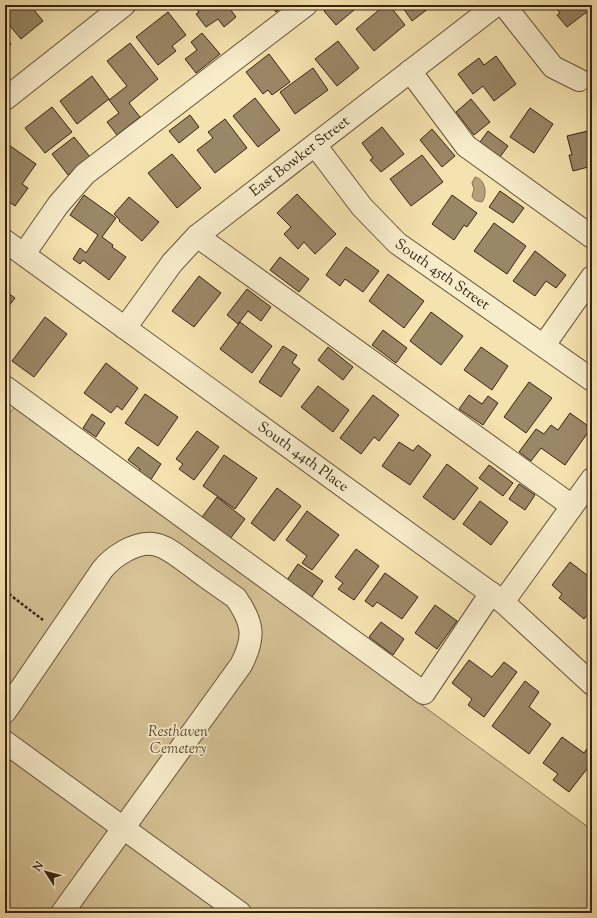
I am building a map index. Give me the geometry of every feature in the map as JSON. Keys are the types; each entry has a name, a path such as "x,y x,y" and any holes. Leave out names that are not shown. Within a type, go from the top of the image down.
{"street":[{"path":"5,99 124,5"},
{"path":"24,254 58,204 85,174 306,5"},
{"name":"East Bowker Street","path":"125,328 172,263 197,236 496,5"},
{"path":"504,5 553,66 579,80"},
{"path":"410,71 466,146 592,237"},
{"name":"South 45th Street","path":"315,145 362,207 398,243 592,380"},
{"path":"197,236 572,506"},
{"name":"South 44th Place","path":"5,241 497,598 592,684"},
{"path":"544,345 592,277"},
{"path":"5,387 424,693 497,598 572,506 592,479"},
{"path":"5,712 110,561 126,550 153,544 167,548 236,598 243,608 250,624 251,642 248,652 241,665 62,913"},
{"path":"5,742 240,913"}],"path":[{"path":"5,591 60,632"},
{"path":"5,908 11,913"}],"green space":[{"name":"Resthaven Cemetery","path":"15,406 592,830 592,913 5,913 5,420"}],"shaded area":[{"path":"475,177 481,181 484,187 485,195 482,202 475,200 472,196 474,189 472,183"}],"building":[{"path":"5,5 30,5 43,21 21,39 5,20"},
{"path":"193,5 227,5 236,17 224,27 218,19 206,27 196,14 199,12"},
{"path":"270,5 284,5 276,12"},
{"path":"331,5 359,6 336,25 324,11"},
{"path":"385,5 389,5 405,25 374,51 356,29"},
{"path":"401,5 433,5 412,21"},
{"path":"554,5 592,5 592,8 567,27 557,15 560,13"},
{"path":"168,12 186,35 172,46 176,51 158,65 136,37"},
{"path":"202,33 220,54 196,73 185,59 197,50 191,42"},
{"path":"5,36 11,44 5,49"},
{"path":"338,41 359,68 337,86 315,59"},
{"path":"130,43 158,79 129,103 140,117 117,135 107,122 119,113 109,100 127,86 107,61"},
{"path":"269,54 290,82 272,95 268,90 263,94 246,72"},
{"path":"496,56 516,84 494,101 483,86 473,94 458,74 479,58 484,65"},
{"path":"313,68 328,90 295,114 280,92"},
{"path":"92,76 109,99 77,124 60,101"},
{"path":"255,98 280,130 258,147 233,116"},
{"path":"471,99 490,122 474,135 456,112"},
{"path":"52,107 72,132 45,153 25,128"},
{"path":"530,108 553,124 534,153 510,137"},
{"path":"190,115 199,127 179,143 169,131"},
{"path":"225,119 247,148 215,173 197,150 213,138 208,132"},
{"path":"382,127 404,154 381,172 370,160 373,158 362,143"},
{"path":"432,129 455,156 442,167 420,140"},
{"path":"592,130 592,166 573,171 569,155 572,155 567,136"},
{"path":"488,131 508,146 500,157 480,142"},
{"path":"74,137 90,157 68,175 52,154"},
{"path":"6,143 36,164 22,184 28,188 15,206 5,199"},
{"path":"172,154 201,188 177,208 148,173"},
{"path":"422,155 443,182 411,206 390,179"},
{"path":"500,191 524,208 513,223 489,207"},
{"path":"297,194 336,234 315,254 304,242 298,249 284,234 291,227 277,213"},
{"path":"84,195 116,218 102,237 113,245 112,247 126,257 109,280 83,260 80,264 73,259 80,248 86,253 98,235 70,215"},
{"path":"452,195 477,213 467,227 464,225 454,240 432,224"},
{"path":"129,197 159,222 142,241 119,221 120,220 114,214"},
{"path":"494,223 526,246 507,274 474,251"},
{"path":"346,247 379,271 363,292 345,279 340,286 326,275"},
{"path":"535,251 566,275 556,288 546,281 535,296 513,281"},
{"path":"280,257 309,279 299,292 270,270"},
{"path":"388,274 424,301 404,328 369,301"},
{"path":"199,276 221,293 194,327 172,311"},
{"path":"247,289 271,307 261,321 248,311 238,324 227,315"},
{"path":"5,291 15,298 5,311"},
{"path":"431,312 463,336 441,365 410,341"},
{"path":"45,317 67,334 34,377 12,361"},
{"path":"240,322 272,346 252,373 220,349"},
{"path":"383,330 407,348 396,363 372,345"},
{"path":"283,346 297,355 292,363 300,369 281,397 259,382"},
{"path":"328,347 353,367 343,380 318,360"},
{"path":"481,347 508,366 492,390 464,370"},
{"path":"106,363 138,388 122,410 117,406 111,413 84,393"},
{"path":"529,382 552,398 526,433 504,417"},
{"path":"318,386 349,410 333,432 301,407"},
{"path":"145,394 178,417 158,446 125,423"},
{"path":"373,395 399,415 379,441 374,437 361,454 340,438"},
{"path":"469,395 482,404 488,396 498,403 483,425 459,409"},
{"path":"570,413 591,428 565,465 541,448 531,461 519,452 536,429 544,434 551,425 558,430"},
{"path":"92,414 105,423 96,437 83,428"},
{"path":"197,431 219,447 194,480 179,469 183,464 176,459"},
{"path":"399,442 413,451 418,445 431,455 410,485 382,466"},
{"path":"138,447 161,464 150,481 138,472 140,469 128,460"},
{"path":"224,455 257,478 235,509 203,486"},
{"path":"447,464 478,488 454,520 423,497"},
{"path":"489,465 513,483 503,496 479,478"},
{"path":"519,484 535,495 525,510 509,499"},
{"path":"277,488 301,506 274,541 251,523"},
{"path":"217,497 245,519 230,539 202,517"},
{"path":"480,501 508,522 491,545 463,524"},
{"path":"307,511 339,535 312,570 302,563 307,556 286,540"},
{"path":"356,549 379,566 354,600 338,589 343,583 335,577"},
{"path":"570,562 588,576 592,571 592,609 584,619 559,598 562,594 552,585"},
{"path":"298,564 323,581 312,597 287,580"},
{"path":"385,573 418,597 402,619 377,602 373,607 365,601"},
{"path":"435,605 457,621 437,649 415,633"},
{"path":"381,622 404,639 393,655 369,637"},
{"path":"469,660 492,677 504,662 517,672 484,717 468,705 472,699 452,683"},
{"path":"525,681 539,692 529,707 551,724 529,754 492,726"},
{"path":"562,737 584,753 591,743 592,744 592,766 590,765 569,792 553,780 558,774 543,763"}]}
